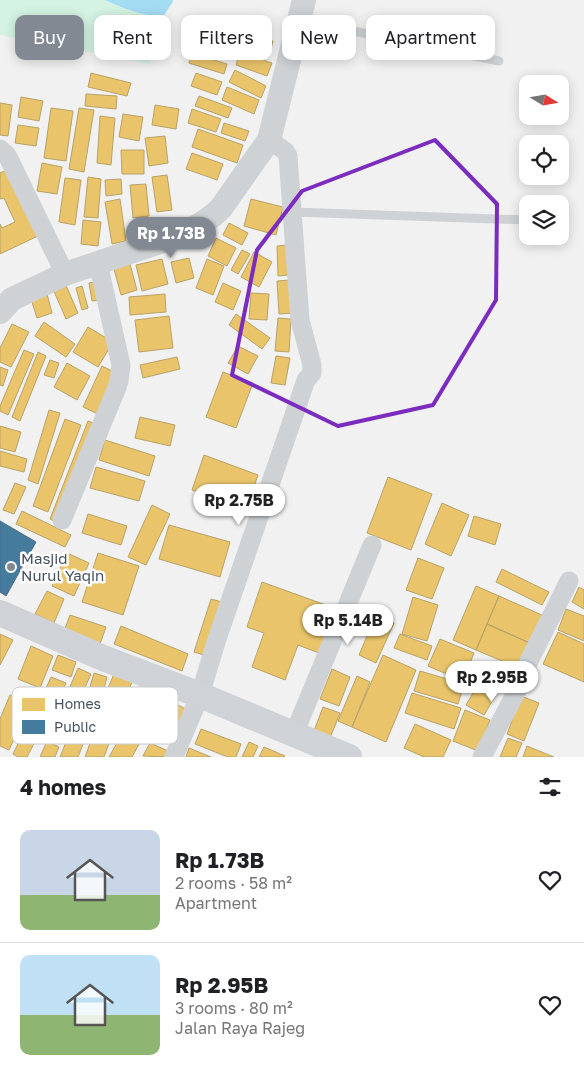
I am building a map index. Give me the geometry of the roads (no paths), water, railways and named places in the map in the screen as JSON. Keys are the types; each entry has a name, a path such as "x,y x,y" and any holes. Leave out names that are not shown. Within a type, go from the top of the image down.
{"main road":[{"path":"0,614 103,658 200,695 349,757"}],"street":[{"path":"0,312 12,299 65,274 175,237 216,214 269,140 302,10"},
{"path":"174,757 200,695 216,642 306,380 312,373 312,365 300,320 288,156 285,151 269,140"},
{"path":"0,149 7,155 65,274"},
{"path":"62,520 116,390 121,372 98,263"},
{"path":"294,734 372,545"},
{"path":"482,757 519,688 529,661 569,581"}],"lane":[{"path":"302,10 499,61"},
{"path":"293,212 519,220"}],"water":[{"path":"105,0 173,0 164,15 150,15 126,9"}],"place":[{"name":"Masjid Nurul Yaqin","path":"11,567"}]}
